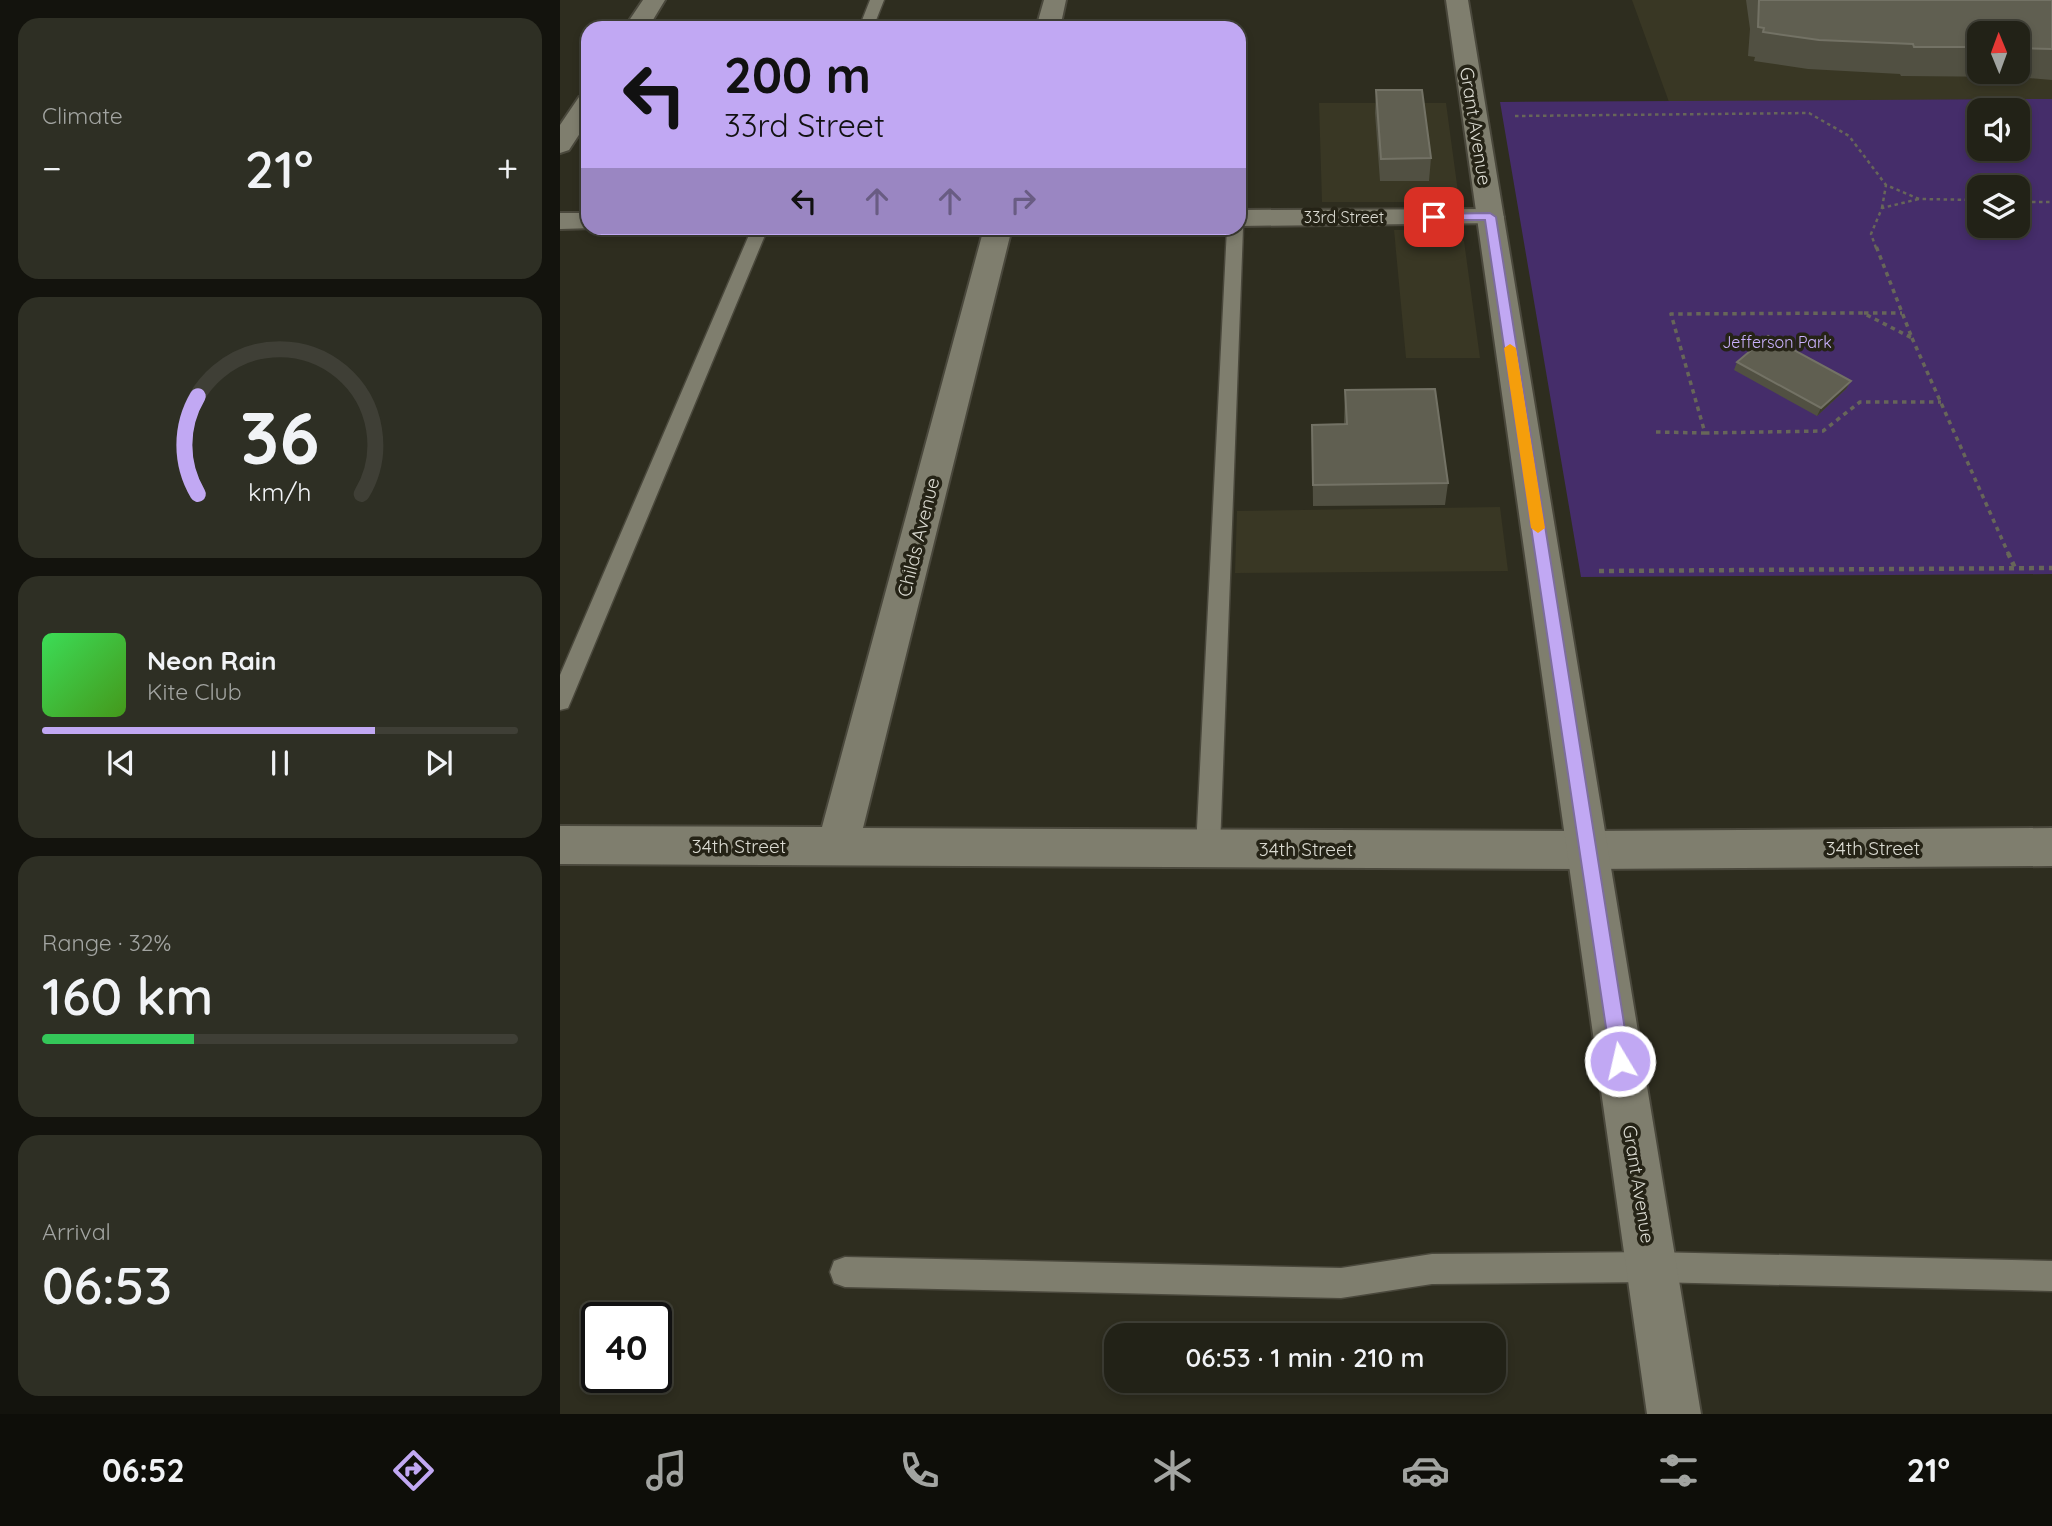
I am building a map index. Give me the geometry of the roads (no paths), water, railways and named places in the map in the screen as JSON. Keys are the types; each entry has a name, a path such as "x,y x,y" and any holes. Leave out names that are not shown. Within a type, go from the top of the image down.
{"street":[{"path":"640,21 654,0"},
{"path":"1050,21 1055,0"},
{"name":"Grant Avenue","path":"1457,0 1674,1414"},
{"path":"560,145 581,113"},
{"name":"33rd Street","path":"1246,218 1490,217"},
{"path":"560,221 581,221"},
{"name":"Childs Avenue","path":"838,846 996,235"},
{"name":"34th Street","path":"560,845 1588,850 2052,847"}],"lane":[{"path":"869,21 877,0"},
{"path":"560,701 757,235"},
{"path":"1208,848 1235,235"},
{"path":"845,1272 1341,1283 1432,1269 1652,1267 2052,1276"}],"park label":[{"name":"Jefferson Park","path":"1777,342"}]}
